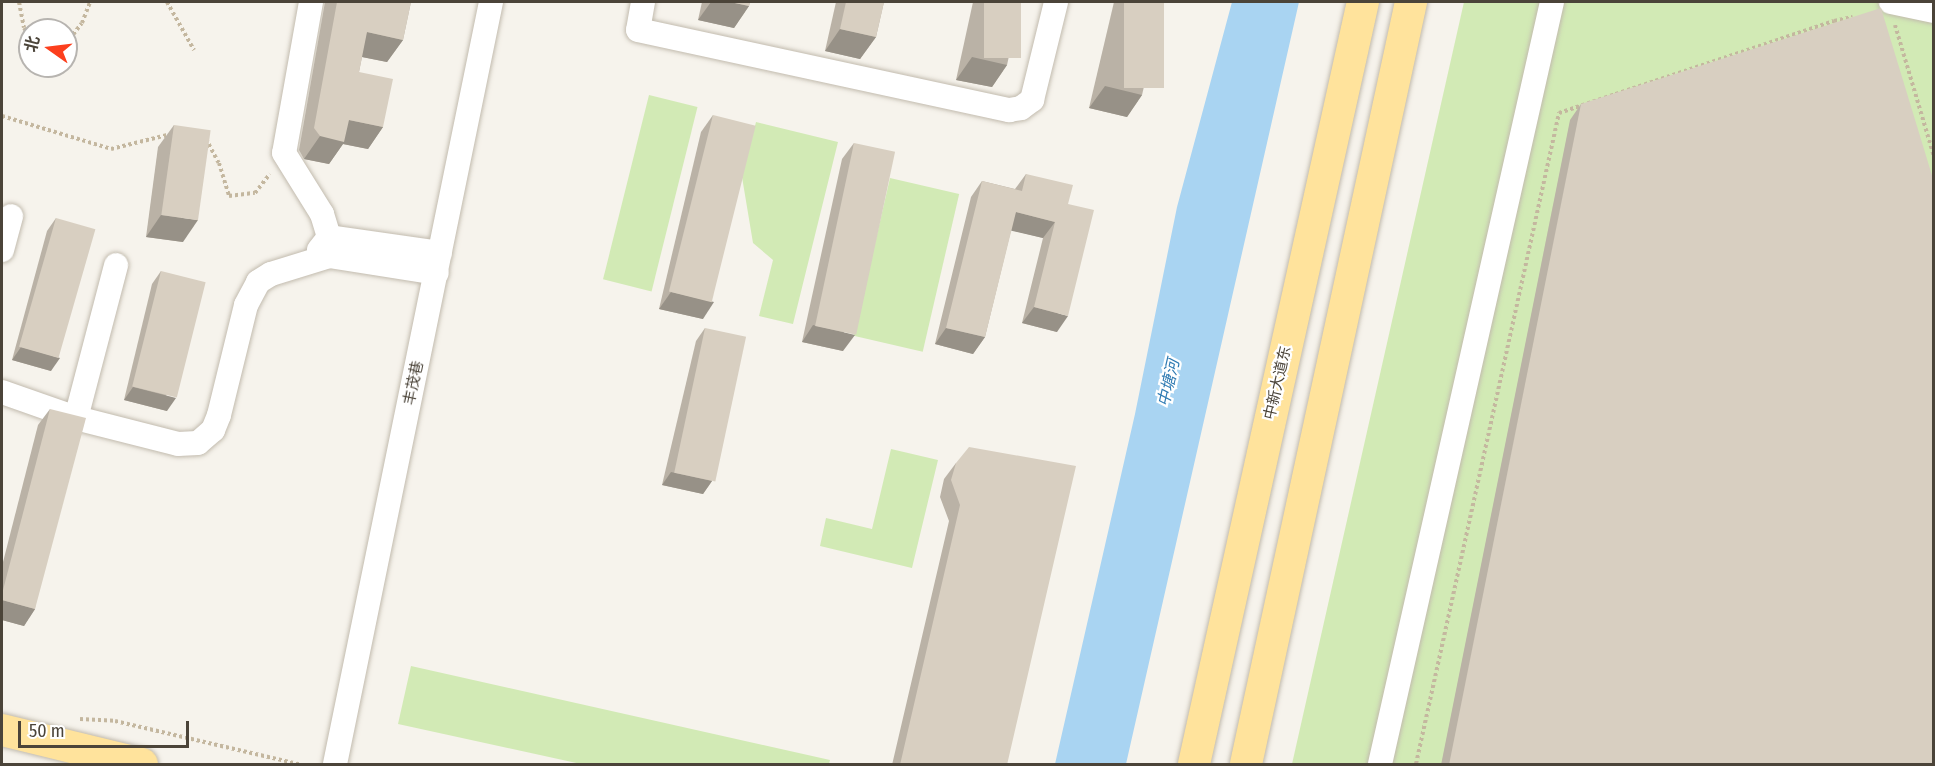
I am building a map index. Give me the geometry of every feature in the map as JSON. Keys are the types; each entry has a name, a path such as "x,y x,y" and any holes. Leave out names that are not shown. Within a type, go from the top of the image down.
{"main road":[{"name":"中新大道东","path":"1194,765 1363,2"},
{"path":"1246,765 1410,2"},
{"path":"2,730 142,765"}],"street":[{"path":"311,2 284,153 322,214 324,250"},
{"name":"丰茂巷","path":"335,765 491,2"},
{"path":"643,2 638,30 1009,110 1022,108 1032,100 1056,2"},
{"path":"1380,765 1552,2"},
{"path":"1890,16 1934,11"},
{"path":"2,250 11,216"},
{"path":"2,392 76,418 189,445 207,438 219,415 251,291 271,274 324,250 439,263"},
{"path":"76,418 116,266"}],"path":[{"path":"19,2 22,18"},
{"path":"78,27 90,2"},
{"path":"167,2 194,50"},
{"path":"1890,16 1904,27"},
{"path":"1890,16 1934,157"},
{"path":"1416,765 1559,113 1834,21 1864,19"},
{"path":"2,116 111,149 178,133"},
{"path":"205,136 219,162 229,196 255,193 284,153"},
{"path":"72,719 115,721 298,765"}],"green space":[{"path":"1464,2 1933,2 1933,764 1292,764"},
{"path":"649,95 698,107 652,291 603,279"},
{"path":"756,122 838,142 793,324 759,316 773,260 753,243 742,177"},
{"path":"890,178 959,194 923,352 854,336"},
{"path":"891,449 938,460 912,568 820,546 826,518 872,529"},
{"path":"411,666 830,760 829,764 581,764 398,724"}],"water":[{"name":"中塘河","path":"1232,2 1299,2 1126,764 1055,764 1135,414 1177,207"}],"building":[{"path":"337,2 411,2 403,40 367,32 359,72 393,79 383,127 349,120 344,142 320,136 314,128"},
{"path":"730,2 750,2 749,6"},
{"path":"846,2 884,2 876,37 840,29"},
{"path":"984,2 1021,2 1021,58 984,58"},
{"path":"1124,2 1164,2 1164,88 1124,88"},
{"path":"1881,8 1934,182 1934,765 1449,765 1581,104"},
{"path":"713,115 756,126 712,302 669,292"},
{"path":"174,125 211,130 198,220 161,215"},
{"path":"854,143 895,152 856,335 815,326"},
{"path":"1026,174 1073,185 1068,204 1094,210 1068,316 1034,307 1055,222 1016,212 985,337 946,328 982,181 1022,191"},
{"path":"56,218 95,229 58,358 19,347"},
{"path":"161,271 206,282 177,398 132,386"},
{"path":"705,328 746,337 715,481 674,473"},
{"path":"50,409 86,418 35,609 2,600 2,594"},
{"path":"969,447 1076,466 1007,765 900,765 960,505 951,480 956,463"}]}
